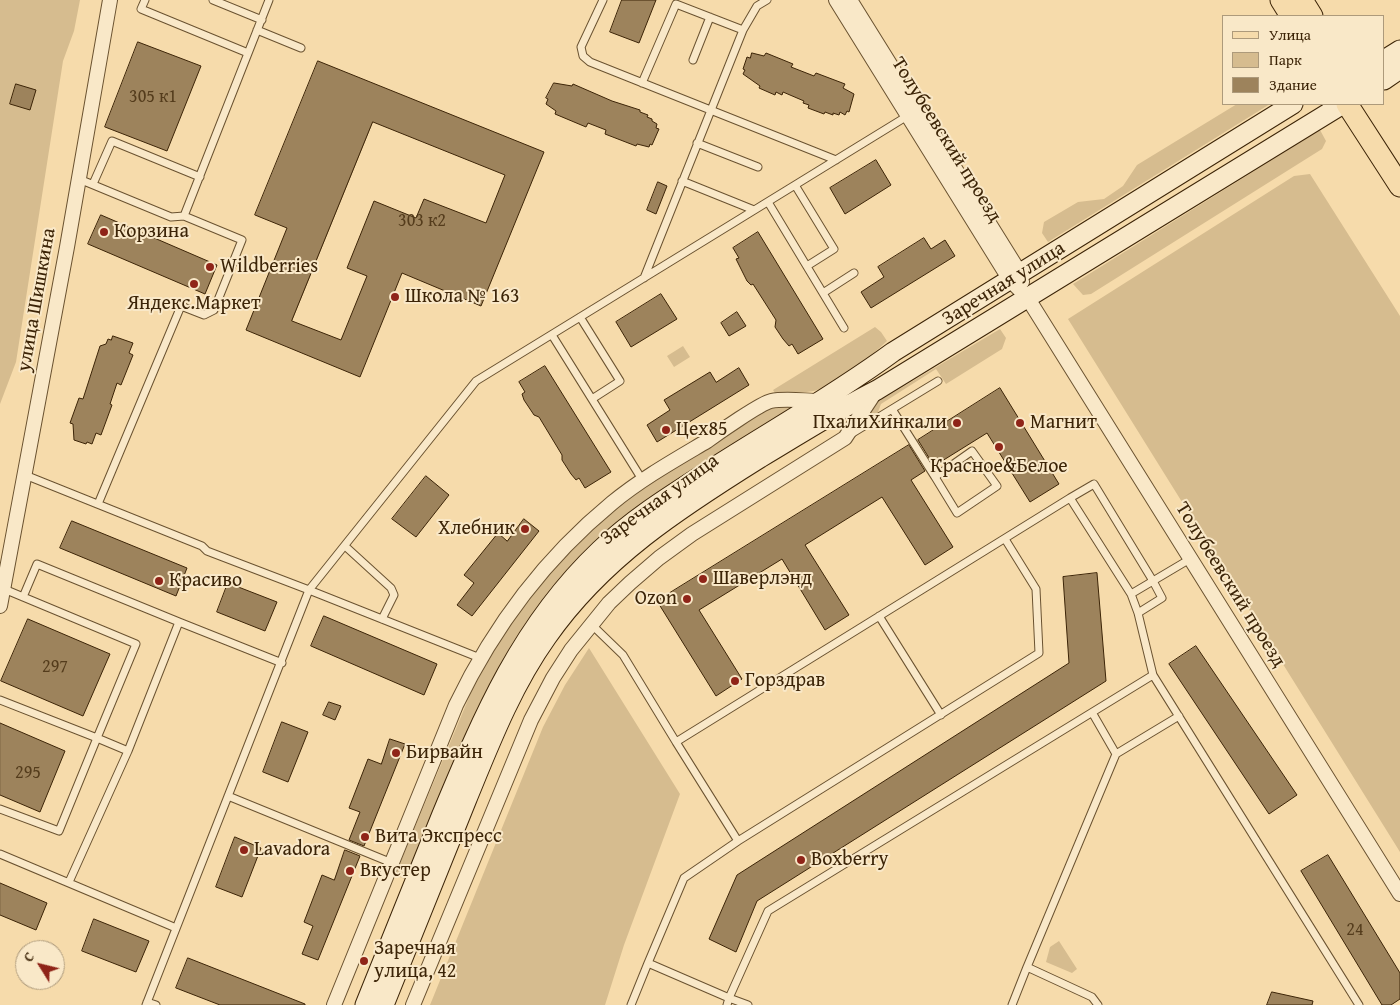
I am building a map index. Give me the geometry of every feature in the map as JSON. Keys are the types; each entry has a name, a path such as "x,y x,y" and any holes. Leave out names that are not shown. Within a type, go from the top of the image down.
{"main road":[{"path":"1281,0 1290,15"},
{"path":"1302,0 1311,15"},
{"path":"1348,105 1400,186"},
{"path":"1366,105 1400,160"}],"street":[{"name":"улица Шишкина","path":"0,606 80,179 110,0"},
{"name":"Толубеевский проезд","path":"836,0 913,113 1400,894"},
{"name":"Толубеевский проезд","path":"850,0 913,113"},
{"path":"1385,59 1400,50"},
{"path":"1385,79 1400,69"},
{"name":"Заречная улица","path":"365,1005 484,716 504,676 538,621 576,574 629,526 665,499 1015,276 1291,105"},
{"name":"Заречная улица","path":"384,1005 498,723 531,661 565,612 613,561 675,512 835,412 877,390 1341,105"},
{"path":"413,1005 531,720 553,678 591,624 609,603 659,558 845,438 877,390"},
{"path":"334,1005 456,705 480,658 517,600 544,567 600,513 642,481 770,401 820,401"}],"lane":[{"path":"145,0 141,9 248,53"},
{"path":"213,0 262,20"},
{"path":"184,216 269,0"},
{"path":"603,0 581,47 583,56 590,62 836,160"},
{"path":"644,278 743,30 756,6 767,0"},
{"path":"642,83 676,4 743,30"},
{"path":"693,60 710,18"},
{"path":"258,30 301,48"},
{"path":"156,1005 147,1003 282,663 309,590 476,381 913,113"},
{"path":"93,184 112,141 200,178"},
{"path":"697,142 758,167"},
{"path":"80,179 171,217 184,216 242,240 214,310 204,315 181,306 98,504"},
{"path":"682,181 754,210"},
{"path":"795,185 834,249 807,266"},
{"path":"768,202 844,328"},
{"path":"823,293 854,274"},
{"path":"580,317 620,381 592,399"},
{"path":"552,334 642,481"},
{"path":"845,438 938,381"},
{"path":"892,408 935,477 958,513 997,486 972,451 935,477"},
{"path":"25,475 202,546 207,551 480,658"},
{"path":"676,742 1094,484 1162,598 1138,613"},
{"path":"1070,498 1131,594 1138,613 1153,675 1359,1005"},
{"path":"631,1005 684,878 738,841 1039,653 1036,589 1005,539"},
{"path":"345,546 391,588 394,595 382,619"},
{"path":"1131,594 1190,559"},
{"path":"23,597 37,564 282,663"},
{"path":"0,809 58,831 136,644 4,589"},
{"path":"880,616 941,715"},
{"path":"69,882 128,751 179,622"},
{"path":"591,624 623,655 738,841"},
{"path":"728,1001 768,911 1153,675"},
{"path":"0,700 128,751"},
{"path":"1092,714 1116,754"},
{"path":"1012,1005 1116,754 1179,716"},
{"path":"228,796 392,862"},
{"path":"0,854 176,928"},
{"path":"648,964 728,1001 748,1005"},
{"path":"1027,967 1092,997 1098,1005"}],"green space":[{"path":"0,0 80,0 74,31 63,61 16,362 0,404"},
{"path":"1235,105 1268,105 1048,242 1042,233 1044,222 1078,202 1104,199 1123,186 1137,165"},
{"path":"1320,130 1326,141 1322,149 1091,294 1083,295 1073,284"},
{"path":"1310,174 1400,316 1400,852 1068,319 1294,176"},
{"path":"875,327 887,341 855,370 837,382 827,387 807,392 775,393 773,390"},
{"path":"1000,329 1006,338 1002,349 946,384 936,369 881,404 878,412 867,420 865,418 871,407 879,401"},
{"path":"683,346 690,357 674,367 667,356"},
{"path":"790,407 792,409 595,543 545,597 526,622 492,679 407,880 395,875 480,671 515,616 555,564 605,515 647,483 768,409"},
{"path":"589,648 680,794 624,945 605,1005 430,1005 543,727 565,685"},
{"path":"1059,941 1077,969 1072,973 1046,962 1050,947"}],"building":[{"path":"622,0 656,0 639,43 610,32"},
{"path":"138,42 201,66 167,151 105,127"},
{"path":"752,53 764,56 766,53 793,64 791,67 814,76 816,73 845,84 843,88 854,94 849,112 847,111 845,115 840,112 839,115 825,112 824,114 808,108 809,105 803,103 804,101 783,92 782,95 776,92 775,95 759,88 760,86 743,74 747,57 750,58"},
{"path":"318,61 544,152 481,306 402,273 360,377 246,330 287,228 255,215","holes":["373,122 505,175 486,223 424,199 416,218 374,201 347,268 367,276 341,340 292,321"]},
{"path":"554,83 572,86 573,84 612,101 640,110 640,112 648,115 647,117 657,124 656,128 659,129 652,145 650,144 649,147 637,144 636,146 605,134 606,130 588,123 586,127 555,114 556,111 546,104 548,99 546,98"},
{"path":"16,84 36,90 30,110 10,104"},
{"path":"876,160 891,185 845,214 830,188"},
{"path":"658,182 667,186 656,214 647,210"},
{"path":"101,215 217,265 205,294 88,244"},
{"path":"758,232 823,339 798,354 792,344 789,346 775,327 776,320 753,284 751,285 747,281 736,259 739,258 733,248"},
{"path":"924,238 931,249 945,240 955,256 871,308 861,292 884,277 878,267"},
{"path":"661,294 677,319 631,347 616,322"},
{"path":"737,312 746,326 729,336 721,323"},
{"path":"113,336 133,343 129,353 133,355 121,385 117,383 110,404 112,405 101,435 96,433 92,444 87,442 86,444 74,440 73,424 70,423 79,398 83,399 100,346 106,344 108,339 111,340"},
{"path":"545,366 611,472 585,488 579,478 576,480 571,474 539,417 534,415 522,394 525,392 519,382"},
{"path":"739,368 749,385 657,442 647,425 670,410 664,400 710,372 716,382"},
{"path":"1000,388 1059,484 1030,502 987,433 934,466 918,440"},
{"path":"909,445 925,471 911,480 953,547 925,565 882,497 805,545 849,615 825,630 782,559 699,610 742,679 716,696 657,601"},
{"path":"426,476 449,495 416,537 392,519"},
{"path":"524,519 539,531 472,616 457,605 474,583 464,575 498,533 507,541"},
{"path":"72,521 187,568 176,596 60,548"},
{"path":"1097,573 1106,681 757,901 736,952 709,939 737,875 1069,663 1063,577"},
{"path":"228,583 277,602 265,631 217,612"},
{"path":"324,616 437,664 424,695 311,646"},
{"path":"28,619 110,654 83,716 1,681"},
{"path":"1196,646 1297,795 1269,814 1169,664"},
{"path":"329,702 341,706 335,720 323,715"},
{"path":"282,722 308,732 288,782 263,772"},
{"path":"0,723 65,751 40,812 0,795"},
{"path":"390,739 405,744 364,846 349,840 360,812 349,808 368,759 381,764"},
{"path":"235,837 261,848 242,897 216,887"},
{"path":"345,850 360,856 318,960 302,954 313,926 304,922 322,875 334,880"},
{"path":"1328,855 1400,973 1400,999 1391,1005 1382,1005 1301,871"},
{"path":"0,883 47,903 36,930 0,915"},
{"path":"94,919 149,941 136,972 82,951"},
{"path":"188,958 305,1005 220,1005 176,988"},
{"path":"1272,992 1313,1001 1312,1005 1267,1005"}],"place":[{"name":"Корзина","path":"104,232"},
{"name":"Wildberries","path":"210,267"},
{"name":"Яндекс.Маркет","path":"194,284"},
{"name":"Школа № 163","path":"395,297"},
{"name":"ПхалиХинкали","path":"957,423"},
{"name":"Магнит","path":"1020,423"},
{"name":"Цех85","path":"666,430"},
{"name":"Красное&Белое","path":"999,447"},
{"name":"Хлебник","path":"525,529"},
{"name":"Шаверлэнд","path":"703,579"},
{"name":"Красиво","path":"159,581"},
{"name":"Ozon","path":"687,599"},
{"name":"Горздрав","path":"735,681"},
{"name":"Бирвайн","path":"396,753"},
{"name":"Вита Экспресс","path":"365,837"},
{"name":"Lavadora","path":"244,850"},
{"name":"Boxberry","path":"801,860"},
{"name":"Вкустер","path":"350,871"},
{"name":"Заречная улица, 42","path":"364,961"}]}
